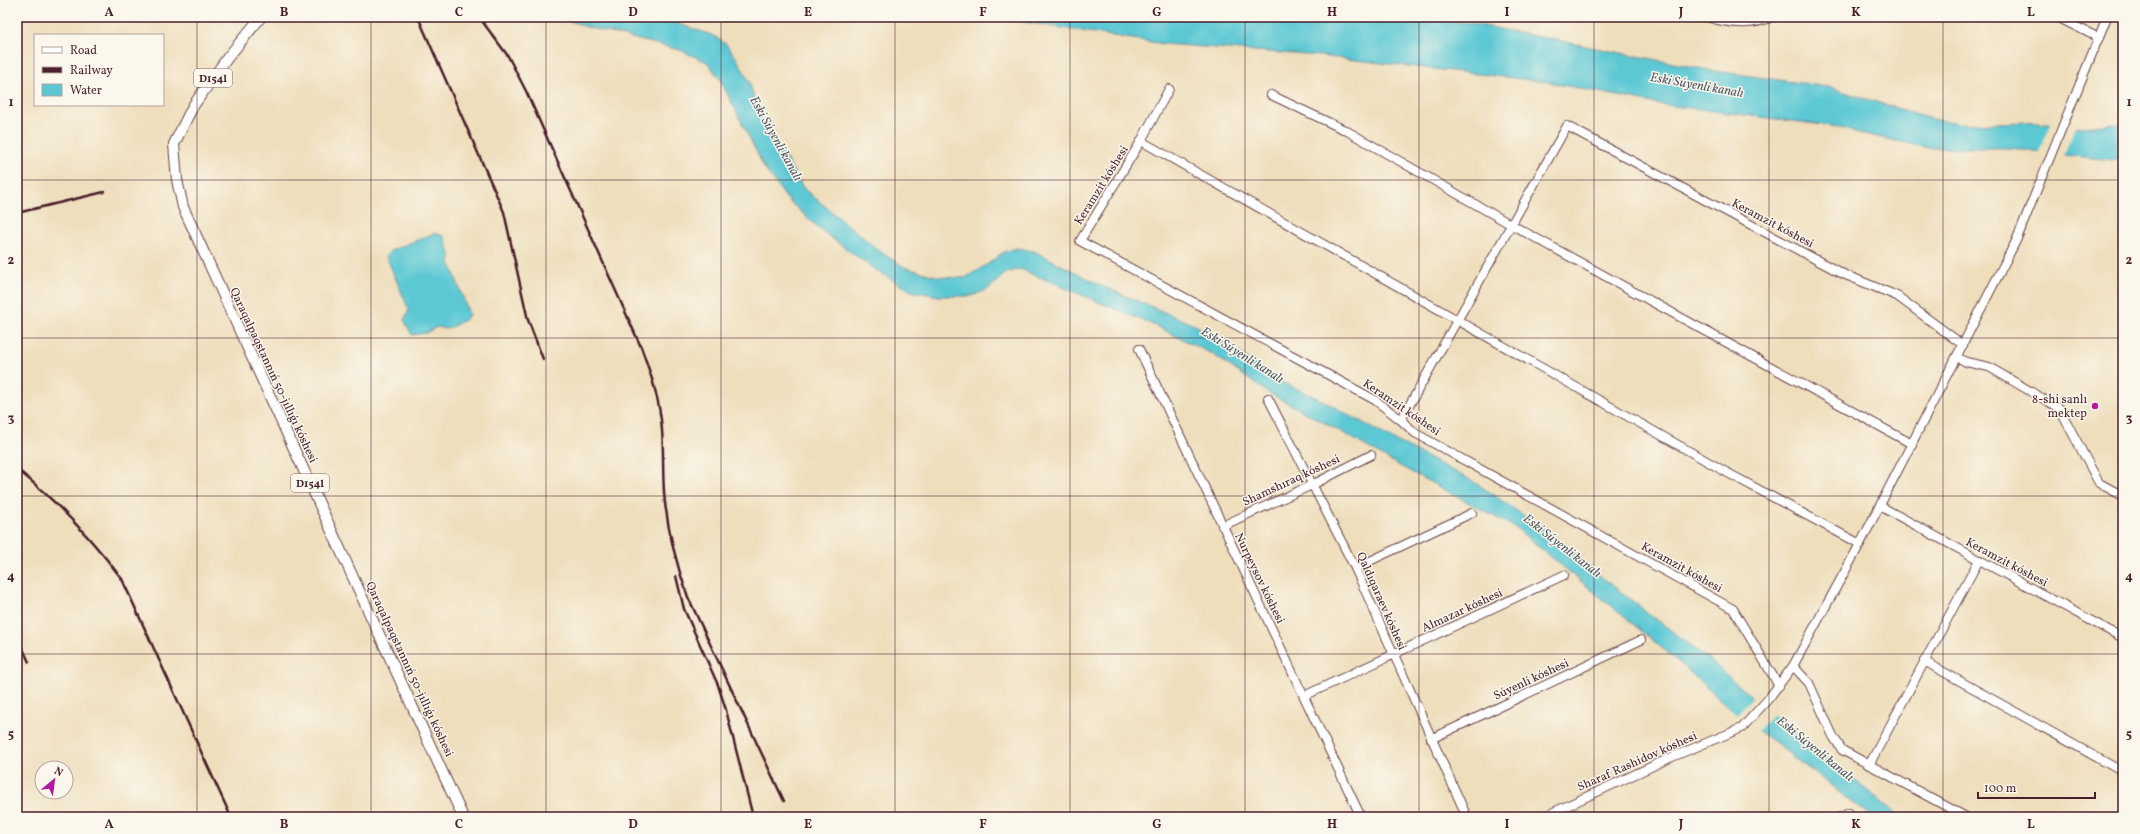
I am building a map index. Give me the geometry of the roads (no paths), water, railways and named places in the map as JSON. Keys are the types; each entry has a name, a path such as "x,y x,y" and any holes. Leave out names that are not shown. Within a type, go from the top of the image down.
{"main road":[{"name":"Qaraqalpaqstannıń 50-jıllıǵı kóshesi","path":"261,17 228,57 193,106 174,144 177,180 182,200 463,817"}],"street":[{"path":"1707,17 1726,20 1761,22 1772,17"},
{"path":"2057,17 2098,38"},
{"path":"1778,686 1793,666 1860,544 2016,241 2098,38 2108,17"},
{"name":"Keramzit kóshesi","path":"1169,89 1141,141 1080,241 1375,400 1415,433 1733,609 1778,686"},
{"path":"1271,95 1347,131 1510,224 1912,444"},
{"name":"Keramzit kóshesi","path":"1510,224 1567,126 1842,273 1897,296 1963,345"},
{"name":"Keramzit kóshesi","path":"1141,141 1720,468 1860,544"},
{"path":"1401,420 1458,321 1510,224"},
{"name":"Nurpeysov kóshesi","path":"1139,349 1361,817"},
{"path":"1957,357 1966,362 1989,367 2059,408 2096,479 2123,496"},
{"name":"Qaldıqaraev kóshesi","path":"1268,398 1314,484 1355,568 1467,817"},
{"name":"Shamshıraq kóshesi","path":"1222,526 1314,484 1371,455"},
{"name":"Keramzit kóshesi","path":"1880,506 2123,638"},
{"path":"1355,568 1472,513"},
{"path":"1869,765 1979,560"},
{"name":"Almazar kóshesi","path":"1304,696 1564,575"},
{"name":"Súyenli kóshesi","path":"1431,739 1641,640"},
{"path":"1924,661 2123,772"},
{"path":"1793,666 1809,683 1833,736 1842,750 1966,817"},
{"name":"Sharaf Rashidov kóshesi","path":"1543,817 1672,757 1742,728 1778,686"},
{"path":"1840,817 1849,813"}],"water":[{"name":"Eski Súyenli kanalı","path":"558,17 661,18 712,35 726,44 737,59 749,81 759,114 804,189 882,253 906,268 940,277 965,278 1004,252 1017,248 1034,251 1102,286 1197,326 1238,352 1279,381 1322,400 1476,483 1561,541 1595,572 1713,663 1749,695 1900,817 1873,817 1735,713 1673,657 1516,528 1396,464 1347,435 1267,392 1214,355 1158,327 1020,269 1006,273 987,290 971,296 939,296 911,291 874,269 822,231 787,199 765,169 720,79 707,62 680,50 587,27"},
{"name":"Eski Súyenli kanalı","path":"993,17 1421,17 1469,23 1708,70 1828,87 1931,119 1970,124 2024,122 2082,127 2113,124 2123,126 2123,161 2033,152 2014,148 1929,148 1850,131 1839,127 1658,104 1548,82 1320,56 1164,44"},
{"path":"435,233 444,236 451,257 450,262 469,314 466,319 448,329 437,327 426,333 412,335 404,320 409,310 386,256 390,251"}],"railway":[{"path":"418,17 504,212 528,320 543,359"},
{"path":"479,17 508,56 526,91 641,347 652,377 661,419 665,503 671,539 680,574 688,597 784,801"},
{"path":"17,213 104,192"},
{"path":"17,469 46,494 73,521 122,579 231,817"},
{"path":"676,576 684,609 718,685 726,710 753,817"},
{"path":"17,636 29,662"}],"place":[{"name":"8-shi sanlı mektep","path":"2095,406"}]}
